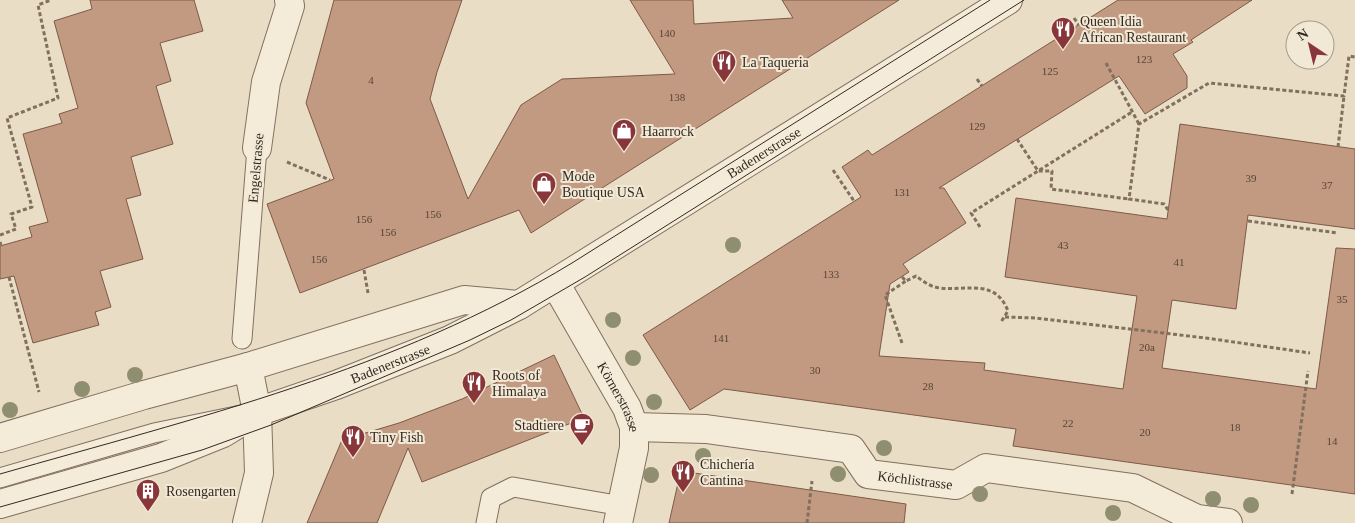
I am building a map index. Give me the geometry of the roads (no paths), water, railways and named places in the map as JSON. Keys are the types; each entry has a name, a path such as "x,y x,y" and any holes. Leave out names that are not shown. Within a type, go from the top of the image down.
{"street":[{"name":"Engelstrasse","path":"257,148 266,82 290,6 289,0"},
{"name":"Badenerstrasse","path":"0,504 161,458 223,433 258,412 336,385 450,340 519,305 1008,0"},
{"name":"Körnerstrasse","path":"555,283 627,408 634,427 634,448 620,514"},
{"path":"0,438 144,394 248,367 464,300 519,305"},
{"path":"247,523 259,473 258,412 248,367"},
{"name":"Köchlistrasse","path":"634,427 706,429 851,449 868,474 956,485 986,468 1133,488 1197,519 1228,523"}],"lane":[{"name":"Engelstrasse","path":"242,339 257,148"},
{"name":"Badenerstrasse","path":"0,478 154,433 258,412"},
{"path":"486,523 491,498 513,487 620,514"}],"tram line":[{"path":"0,474 221,411 294,388 436,333 505,300 572,263 990,0"},
{"path":"0,507 202,450 271,425 470,340 511,320 585,277 1024,0"}],"place":[{"name":"Queen Idia African Restaurant","path":"1063,50"},
{"name":"La Taqueria","path":"724,83"},
{"name":"Haarrock","path":"624,152"},
{"name":"Mode Boutique USA","path":"544,205"},
{"name":"Roots of Himalaya","path":"474,404"},
{"name":"Stadtiere","path":"582,446"},
{"name":"Tiny Fish","path":"353,458"},
{"name":"Chichería Cantina","path":"683,493"},
{"name":"Rosengarten","path":"148,512"}]}
